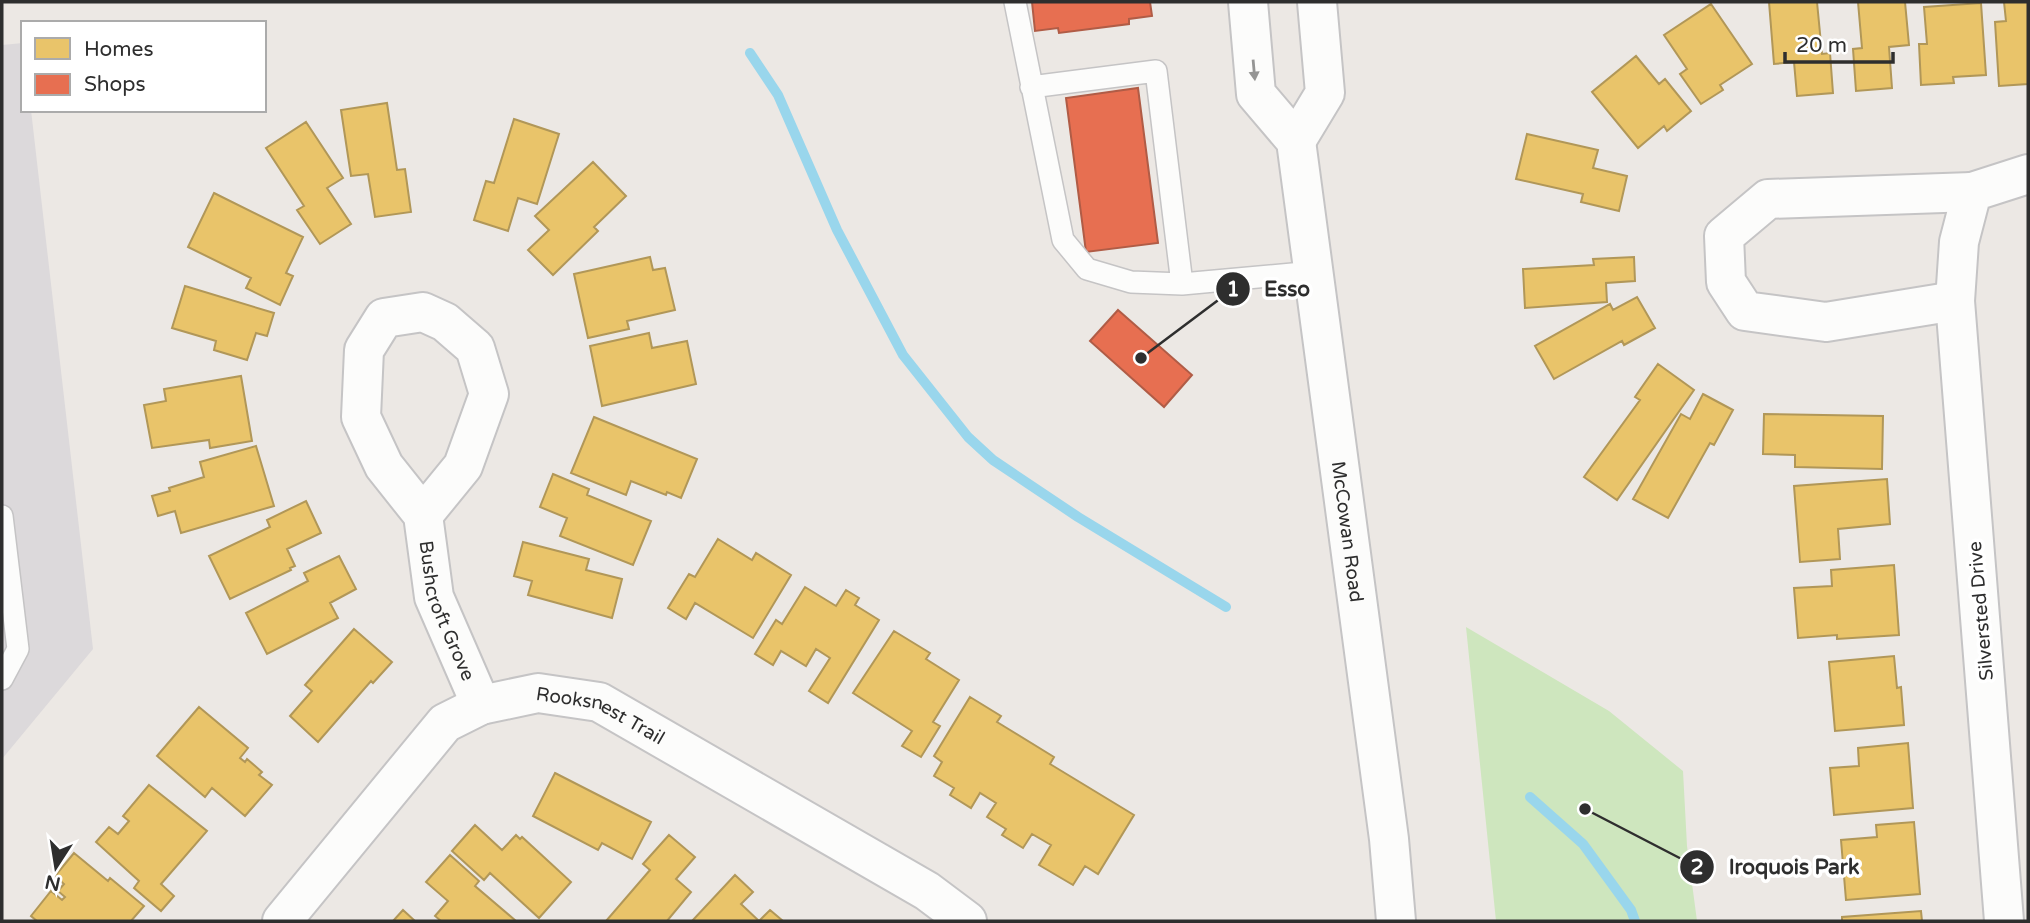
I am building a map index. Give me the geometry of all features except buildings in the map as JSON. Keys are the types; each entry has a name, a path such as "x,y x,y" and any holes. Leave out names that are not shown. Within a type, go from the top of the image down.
{"street":[{"path":"1248,2 1256,94 1296,141 1325,93 1317,2"},
{"name":"McCowan Road","path":"1296,141 1389,839 1396,921"},
{"path":"1955,301 1826,323 1745,311 1726,282 1724,236 1768,199 1972,192 2028,174"},
{"name":"Silversted Drive","path":"1972,192 1959,242 1955,301 2004,921"},
{"name":"Bushcroft Grove","path":"423,515 463,466 489,394 475,348 445,322 422,312 384,318 364,350 361,417 384,466 423,515 435,597 481,705"},
{"name":"Rooksnest Trail","path":"282,921 445,723 481,705 538,693 599,702 927,891 967,921"}],"lane":[{"path":"1015,2 1063,240 1087,269 1131,282 1182,284 1314,272"},
{"path":"1031,87 1156,71 1182,284"},
{"path":"2,516 18,649 2,679"}],"shaded area":[{"path":"21,43 21,112 31,112 93,649 2,759 2,45"}],"green space":[{"path":"1466,627 1609,711 1683,771 1687,846 1697,921 1496,921"}],"waterway":[{"path":"750,53 778,95 837,230 903,355 968,437 993,460 1078,517 1226,607"},
{"path":"1530,797 1583,844 1631,910 1635,921"}],"place":[{"name":"Esso","path":"1141,358"},
{"name":"Iroquois Park","path":"1585,809"}]}
